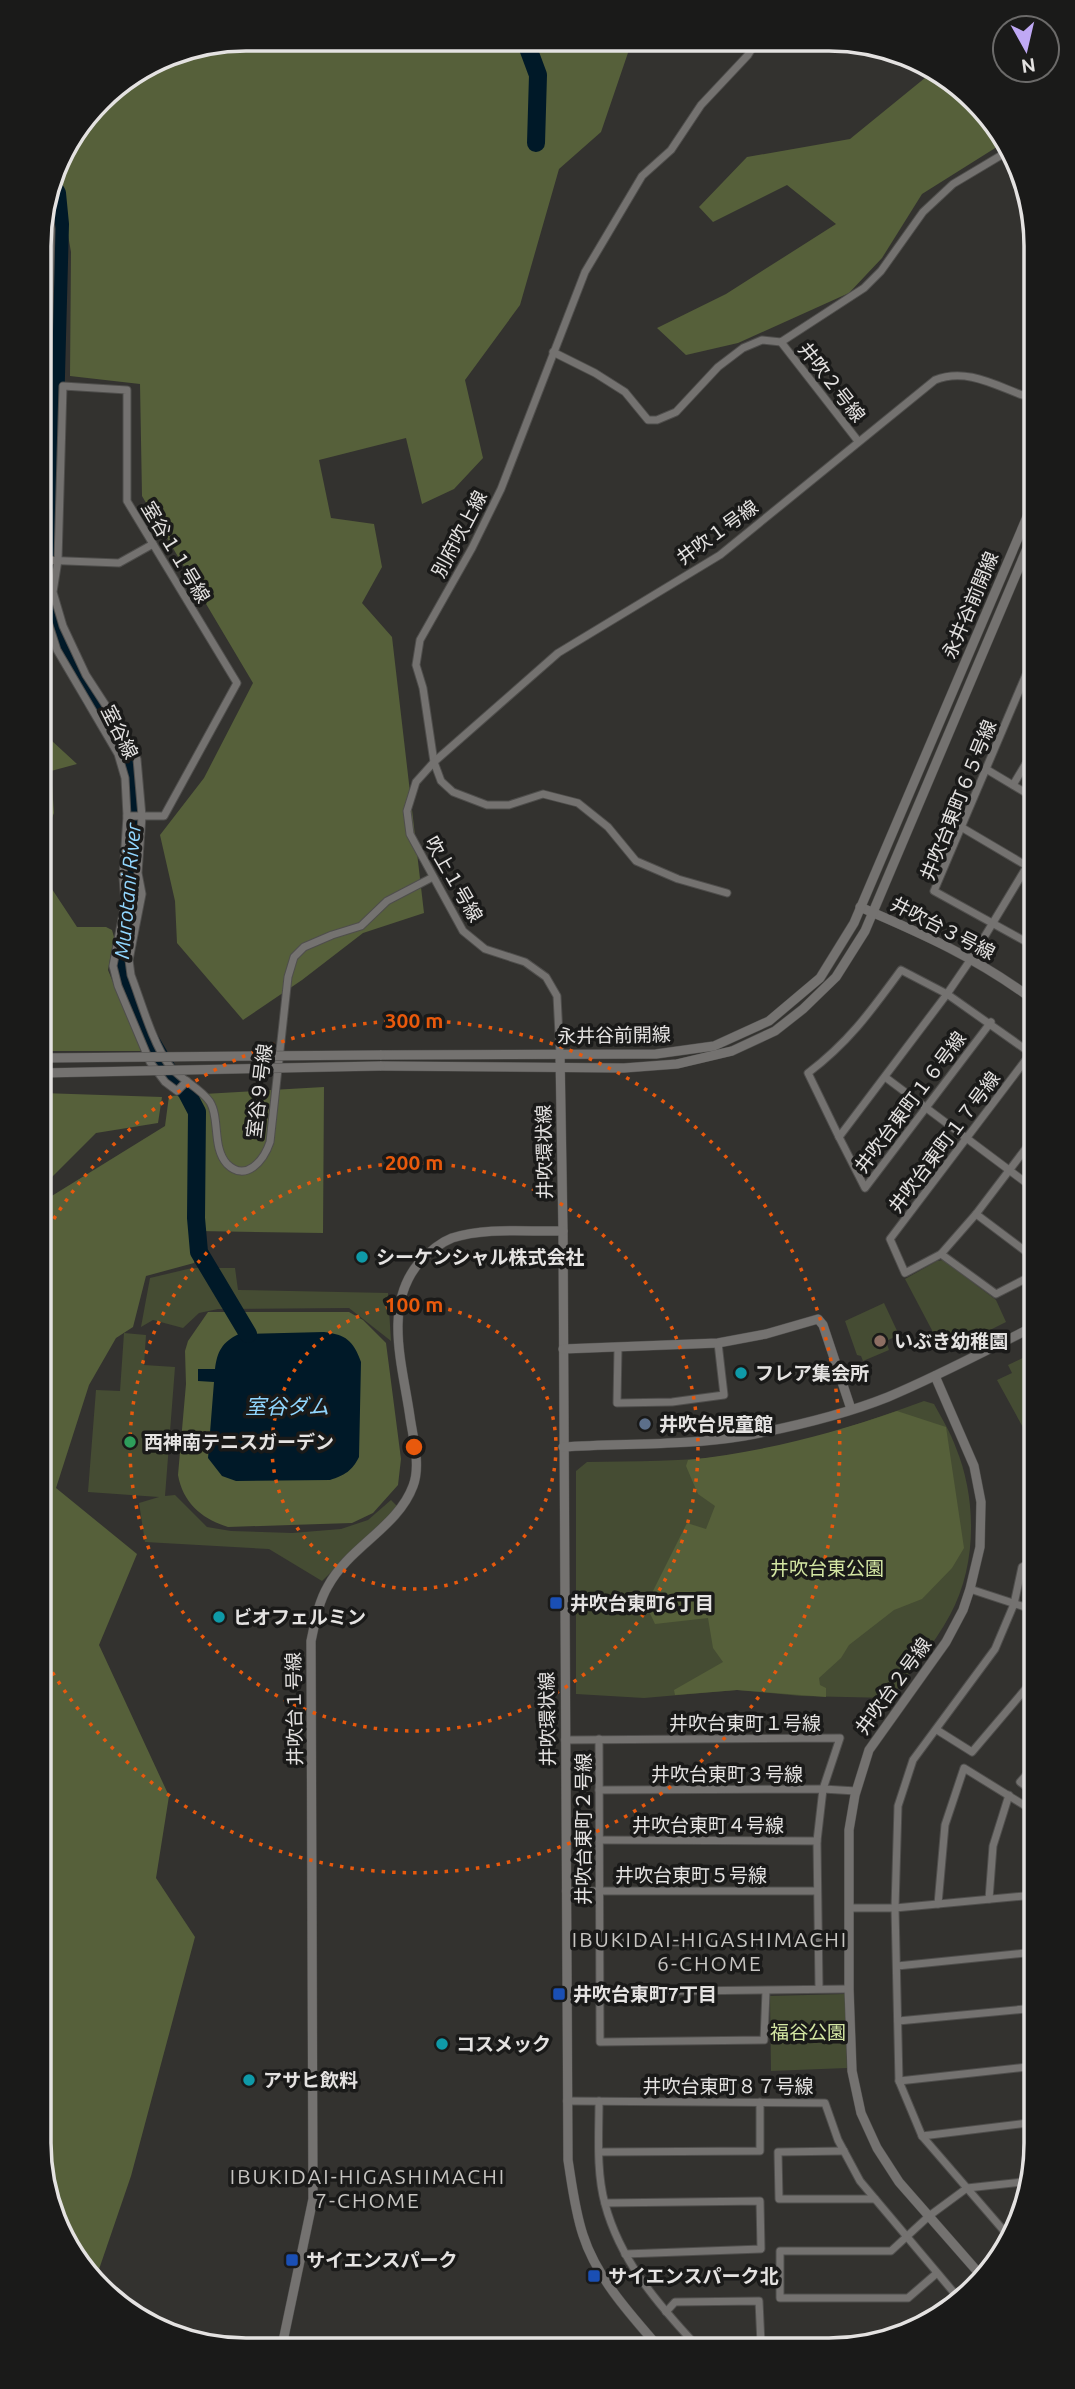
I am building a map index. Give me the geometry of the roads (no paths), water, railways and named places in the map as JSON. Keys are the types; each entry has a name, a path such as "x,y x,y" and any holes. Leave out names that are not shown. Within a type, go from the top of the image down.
{"street":[{"name":"別府吹上線","path":"727,893 678,879 636,861 608,827 578,803 543,794 509,805 486,804 453,792 442,781 434,762 423,688 416,665 420,640 472,548 500,489 585,272 642,176 671,150 701,105 750,51"},
{"path":"552,352 595,373 625,392 648,420 657,420 676,412 718,367 743,348 762,340 781,342 864,288 881,271 923,212 953,184 1001,155"},
{"name":"井吹２号線","path":"781,342 858,441"},
{"name":"井吹１号線","path":"434,762 558,653 720,555 935,380 947,375 967,375 1024,395"},
{"name":"室谷１１号線","path":"63,386 127,390 127,501 153,544 237,683 164,816 142,816 137,758 125,734 86,675 63,626 53,592 58,561 63,386"},
{"name":"永井谷前開線","path":"51,1058 656,1054 714,1046 769,1021 820,978 853,923 1024,524"},
{"path":"51,561 119,563 153,544"},
{"name":"永井谷前開線","path":"51,1073 380,1066 624,1068 677,1064 732,1051 775,1031 836,977 865,931 1024,556"},
{"name":"室谷線","path":"51,631 57,650 118,754 125,778 125,903 113,966 118,986 150,1062 165,1082 177,1091 187,1081"},
{"name":"井吹台東町６５号線","path":"992,922 934,891 1024,679"},
{"name":"吹上１号線","path":"434,762 416,782 407,811 410,834 463,931 485,950 525,962 546,978 557,996 560,1054"},
{"path":"1013,785 1024,767"},
{"path":"986,769 1024,792"},
{"path":"127,816 142,816"},
{"name":"室谷９号線","path":"142,816 138,873 142,894 129,960 131,975 169,1066 211,1103 221,1154 228,1166 240,1170 253,1168 265,1157 270,1143 288,977 294,957 304,947 361,926 387,901 433,877"},
{"path":"961,827 1024,864"},
{"path":"1024,871 947,994 839,1137 808,1073 835,1052 859,1026 901,970 947,994 1024,1048"},
{"name":"井吹台３号線","path":"860,907 910,927 971,959 1024,994"},
{"path":"992,922 1024,941"},
{"name":"井吹台東町１６号線","path":"839,1137 865,1188 990,1023"},
{"name":"井吹環状線","path":"560,1054 568,2160 573,2198 583,2237 610,2288 647,2338"},
{"name":"井吹台東町１７号線","path":"1024,1064 890,1239 905,1273 941,1254 976,1214 1024,1150"},
{"path":"885,1077 1024,1182"},
{"path":"976,1214 1024,1250"},
{"name":"井吹台１号線","path":"284,2338 313,2199 311,1641 316,1616 328,1585 406,1503 415,1482 415,1455 397,1325 399,1299 412,1272 427,1254 451,1239 487,1233 563,1231"},
{"path":"941,1254 996,1294 1024,1280"},
{"path":"563,1349 718,1343 766,1334 818,1319 823,1325 851,1409"},
{"path":"563,1447 674,1444 743,1436 851,1409 935,1376 1024,1332"},
{"path":"618,1348 617,1403 672,1402 724,1395 718,1343"},
{"name":"井吹台２号線","path":"935,1376 974,1466 981,1502 980,1547 970,1589 946,1642 869,1750 856,1791 849,1830 852,2071 862,2113 877,2148 899,2182 976,2270"},
{"path":"1003,2230 922,2136 899,2081 895,1908 898,1806 913,1760 995,1649 1014,1604 1024,1566"},
{"path":"970,1589 1024,1607"},
{"path":"937,1730 972,1752 1024,1691"},
{"name":"井吹台東町１号線","path":"565,1740 840,1738 823,1789 817,1841 819,1988"},
{"name":"井吹台東町２号線","path":"598,1739 600,2042 764,2040 766,1991"},
{"path":"938,1904 945,1825 964,1769 1024,1805"},
{"name":"井吹台東町３号線","path":"599,1790 856,1791"},
{"path":"989,1899 993,1846 1009,1796"},
{"name":"井吹台東町４号線","path":"599,1840 817,1841"},
{"name":"井吹台東町５号線","path":"566,1891 817,1891"},
{"path":"850,1908 895,1908 1024,1896"},
{"path":"600,1943 818,1941"},
{"path":"897,1966 1024,1953"},
{"path":"600,1992 849,1989"},
{"path":"898,2021 1024,2009"},
{"path":"899,2081 1024,2067"},
{"name":"井吹台東町８７号線","path":"568,2101 825,2102 844,2151 860,2181 954,2293"},
{"path":"599,2101 605,2203 615,2233 641,2280 690,2338"},
{"path":"600,2152 760,2151 760,2102"},
{"path":"922,2136 1024,2124"},
{"path":"844,2151 778,2152 779,2199 875,2199"},
{"path":"937,2273 908,2298 780,2298 780,2252 891,2251 929,2216 967,2188 1021,2182"},
{"path":"605,2203 760,2202 761,2249 625,2254"},
{"path":"666,2312 675,2302 759,2301 761,2338"}],"water":[{"name":"室谷ダム","path":"324,1332 348,1340 361,1362 359,1457 354,1466 330,1480 236,1481 222,1476 208,1458 214,1382 198,1381 198,1369 215,1369 221,1348 239,1334"}],"waterway":[{"path":"529,51 538,75 536,143"},
{"name":"Murotani River","path":"51,539 60,224 57,195"},
{"name":"Murotani River","path":"51,604 74,668 91,699 125,747 131,769 136,825 131,909 120,965 132,1003 145,1031 174,1081 186,1091 197,1112 196,1218 199,1252 248,1334"}],"place":[{"name":"シーケンシャル株式会社","path":"362,1257"},
{"name":"いぶき幼稚園","path":"880,1341"},
{"name":"フレア集会所","path":"741,1373"},
{"name":"井吹台児童館","path":"645,1424"},
{"name":"西神南テニスガーデン","path":"130,1442"},
{"name":"井吹台東町6丁目","path":"556,1603"},
{"name":"ビオフェルミン","path":"219,1617"},
{"name":"井吹台東町7丁目","path":"559,1994"},
{"name":"コスメック","path":"442,2044"},
{"name":"アサヒ飲料","path":"249,2080"},
{"name":"サイエンスパーク","path":"292,2260"},
{"name":"サイエンスパーク北","path":"594,2276"}],"district":[{"name":"IBUKIDAI-HIGASHIMACHI 6-CHOME","path":"710,1952"},
{"name":"IBUKIDAI-HIGASHIMACHI 7-CHOME","path":"368,2189"}],"park label":[{"name":"井吹台東公園","path":"827,1568"},
{"name":"福谷公園","path":"808,2032"}]}
